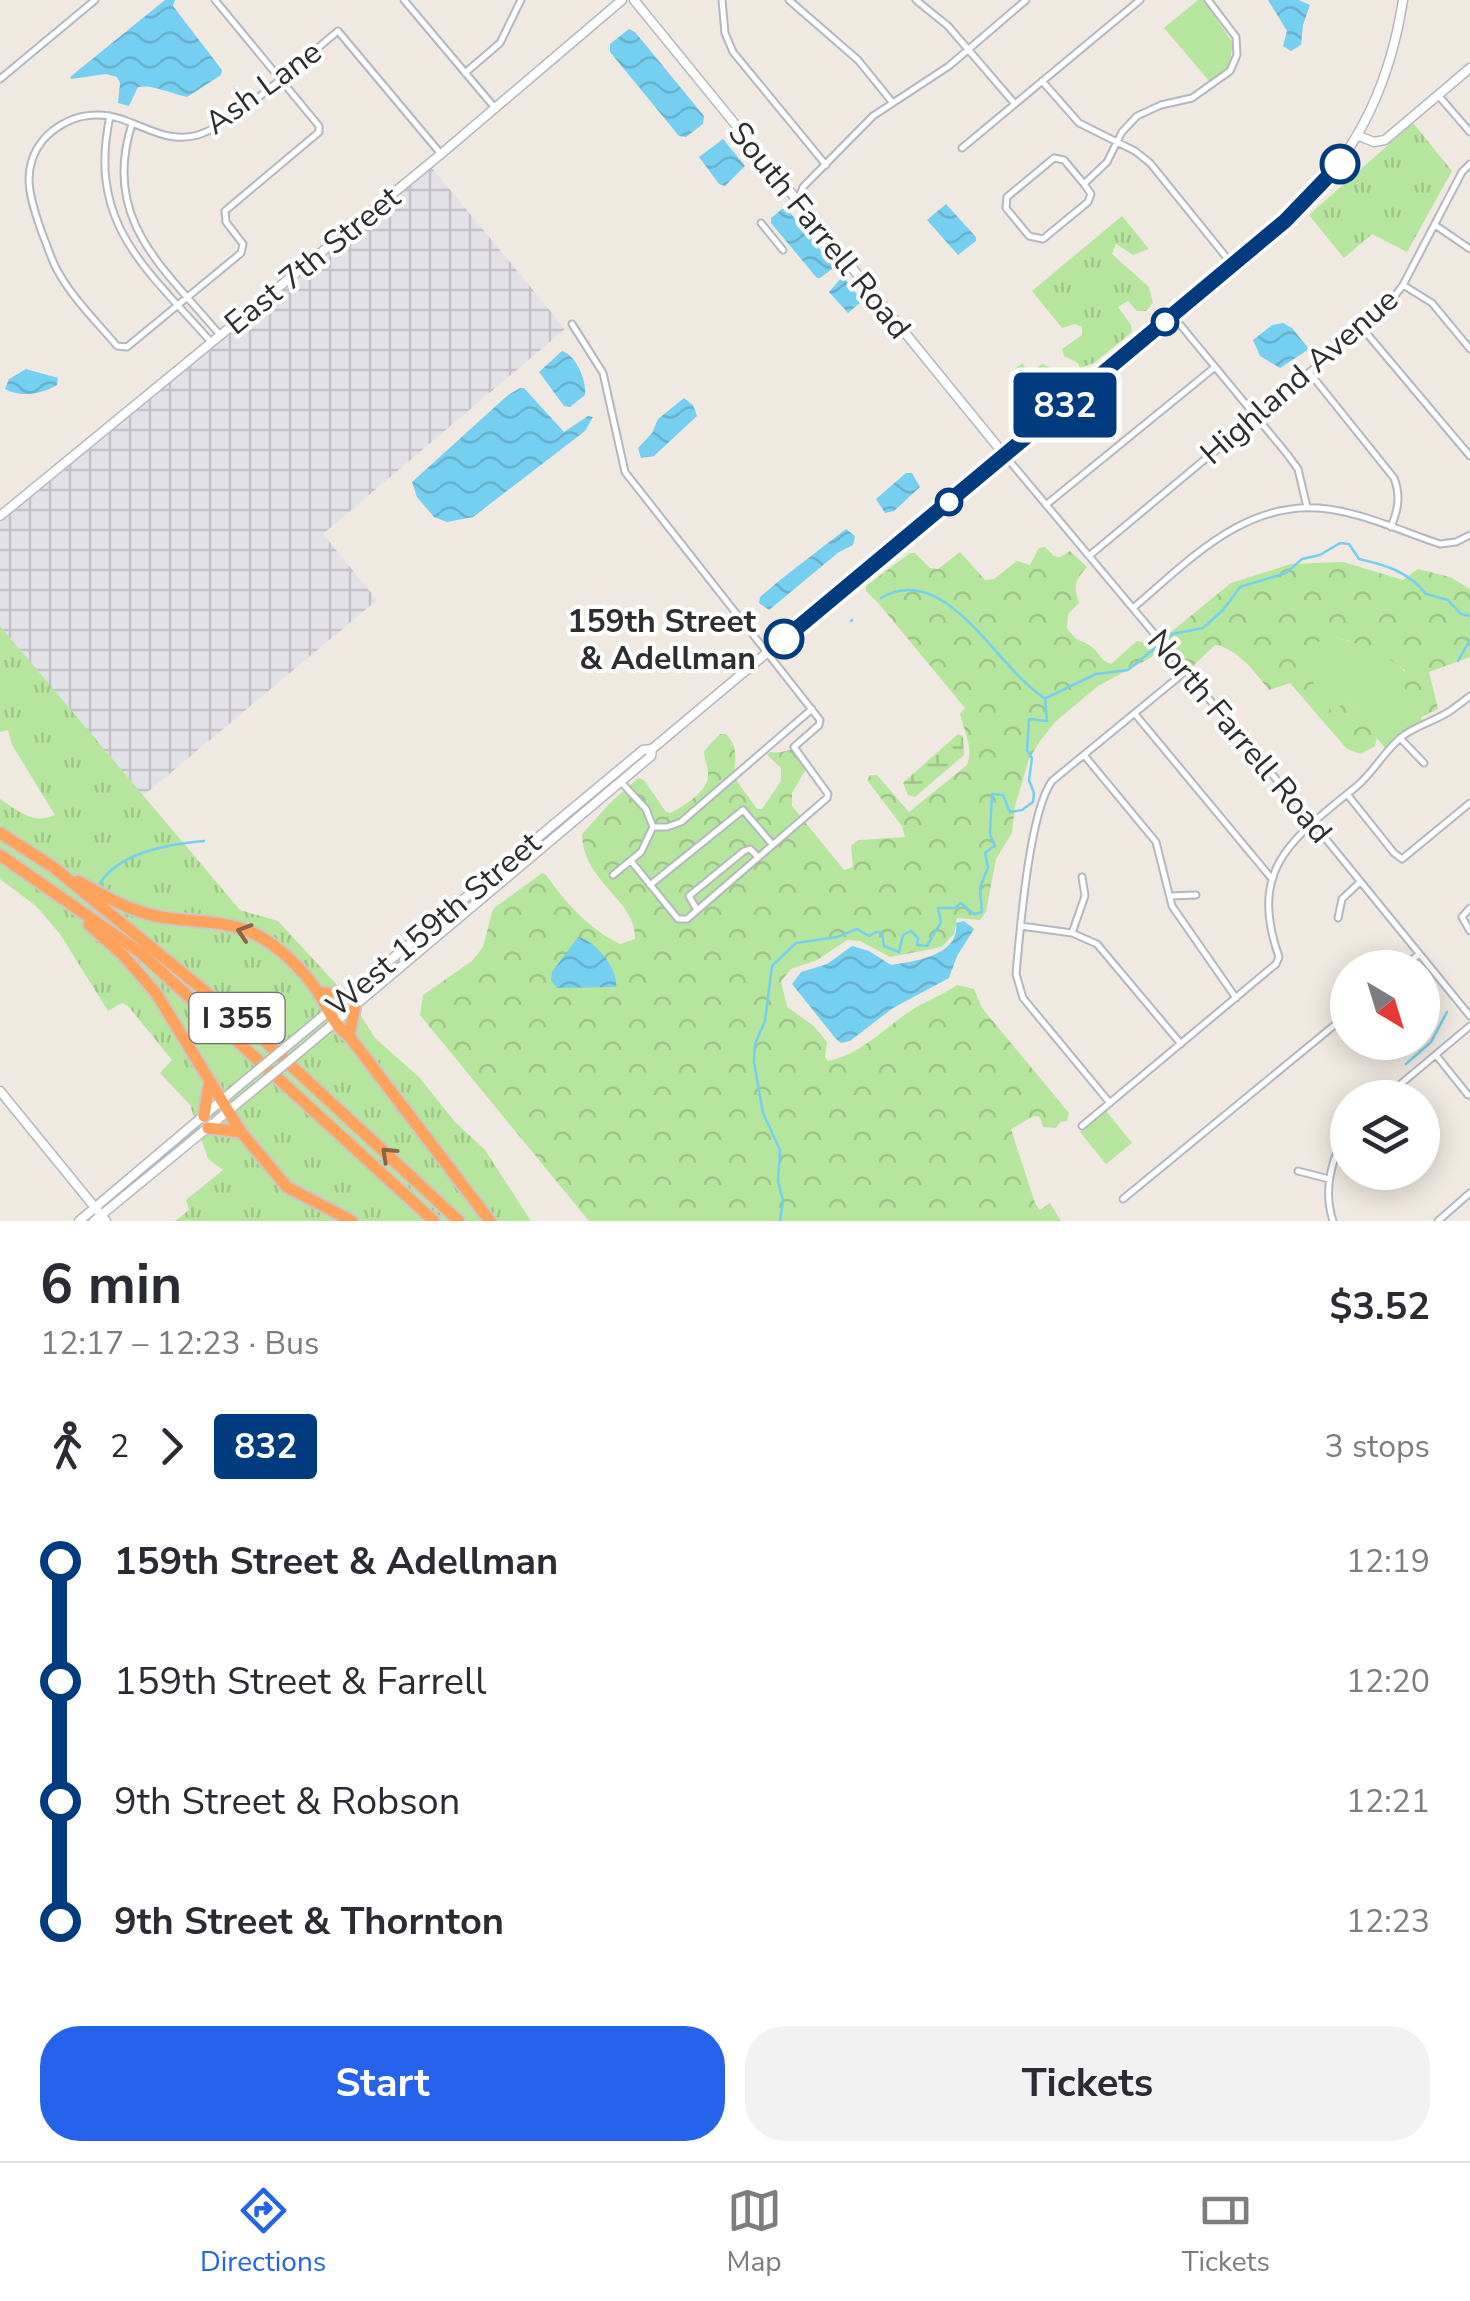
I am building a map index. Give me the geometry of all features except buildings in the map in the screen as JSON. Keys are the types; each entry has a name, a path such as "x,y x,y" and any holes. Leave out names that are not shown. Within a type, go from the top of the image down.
{"highway":[{"name":"I 355","path":"0,832 44,861 256,1033 459,1221"},
{"name":"I 355","path":"0,856 140,954 434,1221"},
{"path":"44,861 112,900 152,916 239,928 258,935 286,957 318,992 332,1017 490,1221"},
{"path":"41,882 123,955 156,993 241,1132 287,1187 352,1221"},
{"path":"318,992 351,1001 349,1036"},
{"path":"210,1084 206,1122 241,1132"}],"main road":[{"name":"East 7th Street","path":"0,516 622,0"},
{"name":"South Farrell Road","path":"634,0 1005,457"},
{"name":"West 159th Street","path":"225,1106 256,1088 302,1050 332,1017 643,750 652,749 1309,200 1359,136 1376,101 1397,36 1403,0"},
{"path":"1359,136 1382,142 1470,68"},
{"name":"West 159th Street","path":"351,1001 620,782 651,756 652,749"},
{"name":"West 159th Street","path":"79,1221 99,1216 225,1106 247,1080 293,1041 332,1017"},
{"path":"0,1091 99,1216"}],"street":[{"path":"0,79 96,0"},
{"path":"178,304 244,249 226,222 225,212 320,132 214,0"},
{"path":"404,0 494,108"},
{"path":"465,73 500,42 521,0"},
{"path":"722,0 725,33 732,52 826,166"},
{"path":"788,0 858,60 892,102"},
{"path":"916,0 948,26 1015,104"},
{"path":"962,148 1140,0"},
{"path":"1084,184 1107,162 1116,142 1137,116 1208,90 1234,64 1236,37 1208,0"},
{"path":"797,202 803,187 858,130 969,49 1023,1"},
{"name":"Ash Lane","path":"178,304 122,348 70,289 54,263 29,194 30,162 50,132 82,116 110,116 172,138 200,134 226,121 338,31 440,154"},
{"path":"1042,81 1079,123 1150,163 1234,265"},
{"path":"1438,95 1470,132"},
{"path":"110,116 104,182 116,222 127,241 211,342"},
{"path":"132,124 123,150 123,193 138,233 220,335"},
{"path":"1054,158 1064,160 1084,184 1090,194 1088,202 1043,239 1029,236 1006,208 1007,197 1054,158"},
{"name":"Highland Avenue","path":"1089,556 1363,328 1403,285 1462,172 1470,164"},
{"path":"787,189 803,187"},
{"path":"761,223 783,250"},
{"path":"1435,225 1470,249"},
{"path":"127,241 138,233"},
{"path":"1403,285 1432,302 1470,349"},
{"path":"1172,316 1298,469 1307,508"},
{"path":"572,324 603,374 625,472 820,720 819,726 794,748 828,794 827,798 687,919 678,920 631,861"},
{"path":"1363,328 1470,456"},
{"path":"1046,505 1215,367"},
{"path":"1310,372 1394,478 1399,490 1398,509 1391,528"},
{"name":"North Farrell Road","path":"1005,457 1416,950"},
{"path":"1132,608 1229,529 1267,514 1307,508 1345,512 1440,544 1470,535"},
{"path":"1110,1103 1023,998 1016,974 1044,792 1052,781 1186,672"},
{"path":"1082,1126 1276,964 1280,957 1271,934 1272,879 1288,846 1370,774 1400,738 1470,696"},
{"path":"653,827 681,822 812,709"},
{"path":"1135,714 1272,879"},
{"path":"1400,738 1424,763"},
{"path":"1084,755 1156,842 1172,906 1236,998"},
{"path":"613,876 641,852 653,827 646,809 620,782"},
{"path":"1346,794 1402,859 1470,803"},
{"path":"650,885 743,810 772,844"},
{"path":"697,910 690,896 744,851 750,849 758,856"},
{"path":"1072,933 1084,896 1082,876"},
{"path":"1338,918 1342,899 1360,882"},
{"path":"1169,896 1196,895"},
{"path":"1470,908 1462,917 1470,931"},
{"path":"1021,926 1072,933 1096,944 1181,1044"},
{"name":"North Farrell Road","path":"1440,980 1470,1016"},
{"path":"1440,1052 1470,1026"},
{"path":"1123,1199 1330,1029"},
{"path":"1406,1080 1430,1060"},
{"path":"1440,1060 1468,1094"},
{"path":"1298,1171 1329,1179"},
{"path":"1330,1175 1329,1207 1333,1221"},
{"path":"1438,1221 1470,1193"}],"shaded area":[{"path":"432,168 565,329 323,534 377,600 143,796 0,626 0,523"}],"green space":[{"path":"1203,0 1233,43 1229,67 1211,83 1164,28"},
{"path":"1413,123 1452,171 1407,252 1372,234 1344,258 1309,215"},
{"path":"1122,216 1149,249 1133,255 1116,244 1112,254 1149,287 1153,303 1146,311 1137,311 1128,301 1118,307 1132,332 1094,363 1080,368 1064,356 1062,349 1082,335 1082,327 1075,324 1062,328 1032,291"},
{"path":"1023,363 1027,373 1023,380 1032,385 1038,367 1049,367 1047,383 1033,392 1024,407 1018,407 1012,371"},
{"path":"1045,547 1060,557 1070,551 1087,567 1076,584 1079,603 1068,614 1067,628 1074,637 1111,664 1137,641 1151,644 1155,651 1152,657 1098,686 1055,722 1040,741 1029,759 1015,806 1012,833 996,859 986,912 980,920 957,918 954,934 942,947 890,957 860,941 847,940 817,960 791,969 781,981 787,1007 814,1026 827,1042 828,1061 861,1047 915,1008 957,985 974,989 982,1008 1069,1113 1067,1121 1056,1128 1043,1127 1040,1117 1034,1116 1011,1129 1035,1203 1040,1210 1050,1203 1061,1221 589,1221 420,1015 423,995 472,961 483,947 493,909 542,873 598,931 620,944 635,939 628,913 591,866 582,834 638,778 644,780 666,812 687,803 706,783 704,751 720,734 726,734 733,744 734,777 757,809 762,809 781,781 781,768 767,755 791,750 804,755 810,762 792,793 792,806 844,870 853,867 851,846 858,840 905,837 902,826 867,780 870,775 877,775 909,812 967,765 969,746 960,714 965,708 866,591 866,586 910,553 930,568 938,569 960,552 985,580 994,579 1017,561 1030,565 1039,548"},
{"path":"1343,562 1403,580 1418,569 1450,577 1470,589 1470,657 1429,672 1438,709 1420,718 1403,685 1405,670 1350,641 1334,637 1331,711 1344,703 1350,705 1377,737 1375,746 1361,754 1347,749 1290,683 1269,690 1238,656 1215,645 1193,666 1188,666 1166,636 1231,583 1291,564"},
{"path":"0,626 240,910 278,921 349,998 469,900 353,1003 375,1038 419,1077 455,1122 485,1150 531,1221 175,1221 189,1210 186,1200 223,1170 208,1159 199,1132 146,1173 197,1125 190,1105 160,1073 172,1060 128,1006 122,1003 108,1011 60,934 36,906 0,879 0,799 33,817 55,815 12,745 8,730 0,732"},
{"path":"1334,637 1377,652 1411,679 1403,685 1422,720 1385,748 1350,705 1344,703 1331,711 1298,657 1324,638"},
{"path":"958,734 963,736 964,755 915,797 908,795 903,783"},
{"path":"1106,1111 1132,1143 1106,1164 1080,1132"}],"water":[{"path":"165,0 175,0 173,6 222,70 221,75 187,97 138,87 129,106 118,103 117,77 106,74 71,79 70,77"},
{"path":"1268,0 1299,0 1310,5 1301,45 1291,51 1283,46 1287,31"},
{"path":"629,29 704,116 703,124 686,137 679,136 610,52 610,44"},
{"path":"723,139 745,166 725,186 719,184 699,157"},
{"path":"946,204 976,237 958,255 927,220"},
{"path":"787,209 832,264 832,269 820,278 771,223 771,218"},
{"path":"841,278 862,301 848,313 829,292"},
{"path":"1283,323 1309,349 1280,368 1260,356 1253,340 1272,325"},
{"path":"562,351 576,363 585,389 585,395 570,407 564,406 539,372"},
{"path":"26,369 58,378 57,385 31,394 5,389 9,379"},
{"path":"520,388 564,432 588,416 593,417 585,431 473,517 447,522 434,517 417,497 412,482"},
{"path":"684,398 693,405 697,416 654,456 641,458 638,448 652,433 658,419"},
{"path":"906,473 912,473 920,487 894,511 885,513 876,499"},
{"path":"846,529 855,536 853,545 839,552 769,610 759,603 760,597"},
{"path":"964,921 974,929 949,978 893,1008 850,1041 841,1043 836,1039 792,984 801,972 827,964 852,946 891,965 934,955 951,943 956,923"},
{"path":"578,937 604,957 614,972 616,987 557,988 551,981 552,972"}],"waterway":[{"path":"824,258 826,244"},
{"path":"1046,698 1096,674 1128,670 1172,634 1203,628 1240,587 1286,573 1302,559 1320,555 1340,543 1349,544 1359,559 1396,570 1426,594 1448,600 1461,614 1470,616"},
{"path":"881,598 905,590 927,593 948,605 1043,697"},
{"path":"1458,661 1470,640"},
{"path":"780,1221 780,1150 763,1113 754,1062 755,1044 765,1021 772,966 796,943 837,937 857,929 869,936 882,933 884,946 899,952 903,935 911,931 918,938 917,945 927,946 941,922 938,908 955,908 961,903 974,914 982,912 980,888 988,867 985,853 995,845 990,835 992,794 1003,795 1010,812 1033,802 1029,780 1032,758 1027,750 1029,719 1047,721 1045,698"},
{"path":"99,885 131,857 175,844 204,841"},
{"path":"1406,1064 1431,1042 1447,1012"}],"bus line":[{"name":"832","path":"784,639 1285,221 1340,164"}],"place":[{"name":"159th Street & Adellman","path":"784,639"}]}
